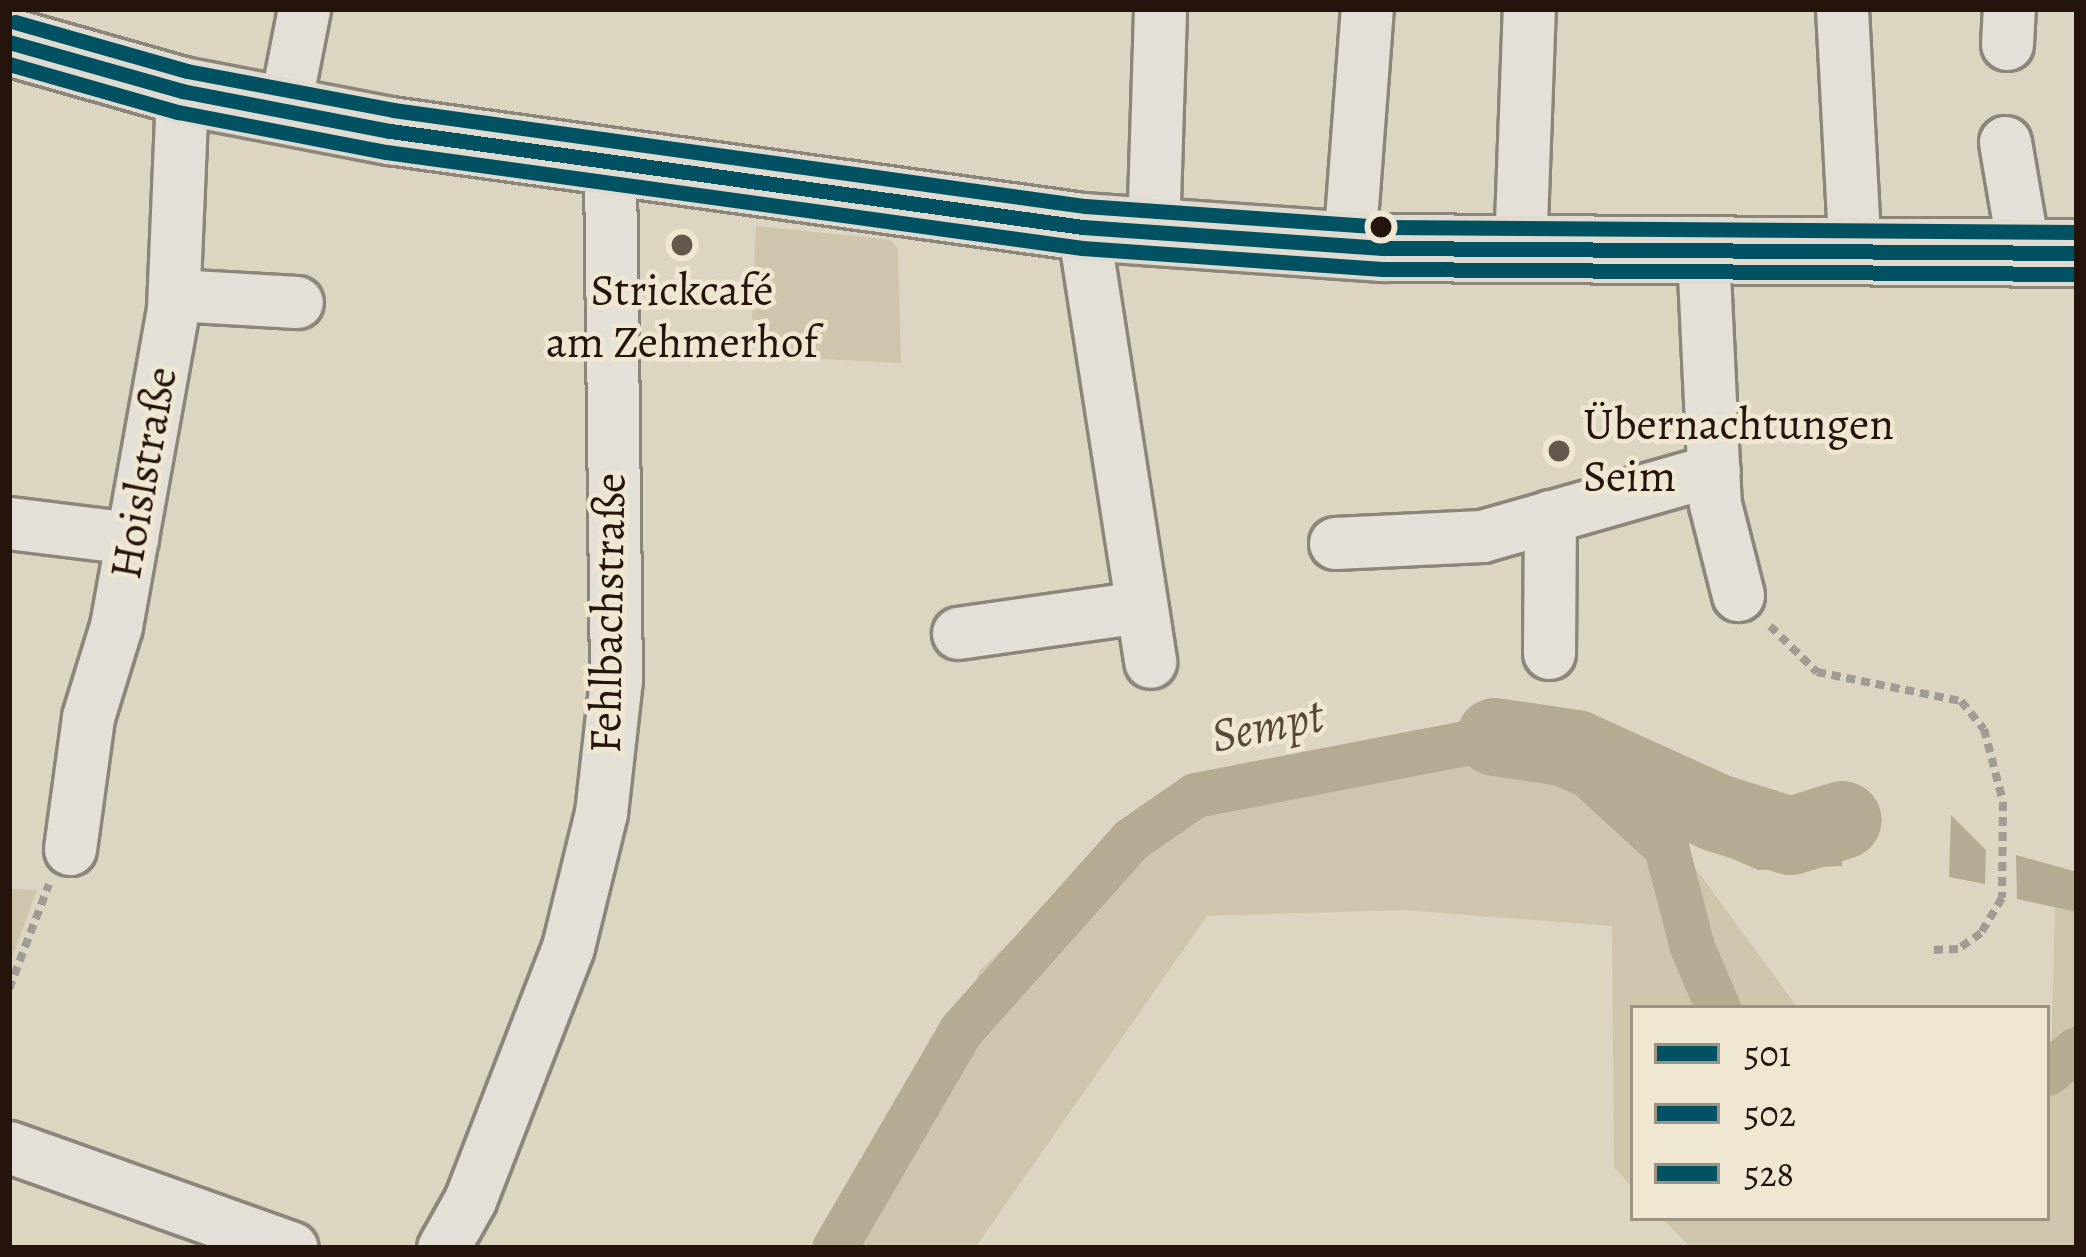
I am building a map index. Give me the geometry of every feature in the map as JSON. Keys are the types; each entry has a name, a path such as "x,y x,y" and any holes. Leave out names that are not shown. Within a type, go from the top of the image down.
{"main road":[{"path":"9,42 182,91 284,111 610,165 1083,227 1349,246 2051,253"}],"street":[{"path":"284,111 304,9"},
{"path":"1153,234 1160,9"},
{"path":"1349,246 1367,9"},
{"path":"1520,250 1529,9"},
{"path":"1843,9 1855,253"},
{"name":"Hoislstraße","path":"70,849 88,716 132,538 174,295 182,91"},
{"path":"2005,142 2051,253"},
{"name":"Fehlbachstraße","path":"443,1248 470,1199 568,947 601,813 616,680 610,165"},
{"path":"1083,227 1150,662"},
{"path":"1703,253 1714,470 1738,595"},
{"path":"174,295 296,302"},
{"path":"1335,543 1482,536 1714,470"},
{"path":"1549,653 1550,516"},
{"path":"9,523 132,538"},
{"path":"958,633 1141,607"},
{"path":"9,1148 292,1248"}],"path":[{"path":"1738,595 1817,672 1961,701 1984,729 2003,802 2002,898 1981,933 1958,950 1930,950"},
{"path":"9,989 44,893 70,849"}],"shaded area":[{"path":"756,226 891,240 898,249 901,363 781,357 752,318"},
{"path":"1489,722 1594,730 1796,1005 1630,1005 1630,1185 1614,1167 1612,926 1404,910 1207,916 975,1248 854,1248 892,1183 980,970 1131,828"},
{"path":"1637,753 1762,801 1844,787 1842,866 1758,870 1699,844 1594,756"},
{"path":"1951,815 1986,850 1985,884 1949,877"},
{"path":"2016,855 2077,872 2077,912 2017,899"},
{"path":"9,889 37,890 9,966"},
{"path":"2055,907 2077,912 2077,1248 1691,1248 1665,1221 2050,1221"}],"waterway":[{"name":"Sempt","path":"834,1248 961,1030 1130,840 1195,795 1495,737 1586,774 1666,847 1692,947 1717,1005"},
{"path":"1495,737 1576,749 1717,813 1791,836 1843,820"},
{"name":"Sempt","path":"2050,1071 2077,1049"}],"transit line":[{"name":"528","path":"15,22 187,71 393,110 1085,206 1383,227 2077,232"},
{"name":"501","path":"9,42 182,91 390,131 1083,227 1382,248 2077,253"},
{"name":"502","path":"9,64 178,112 386,152 1082,248 1382,269 2077,274"}],"place":[{"name":"Strickcafé am Zehmerhof","path":"682,245"},
{"name":"Übernachtungen Seim","path":"1559,451"}]}
